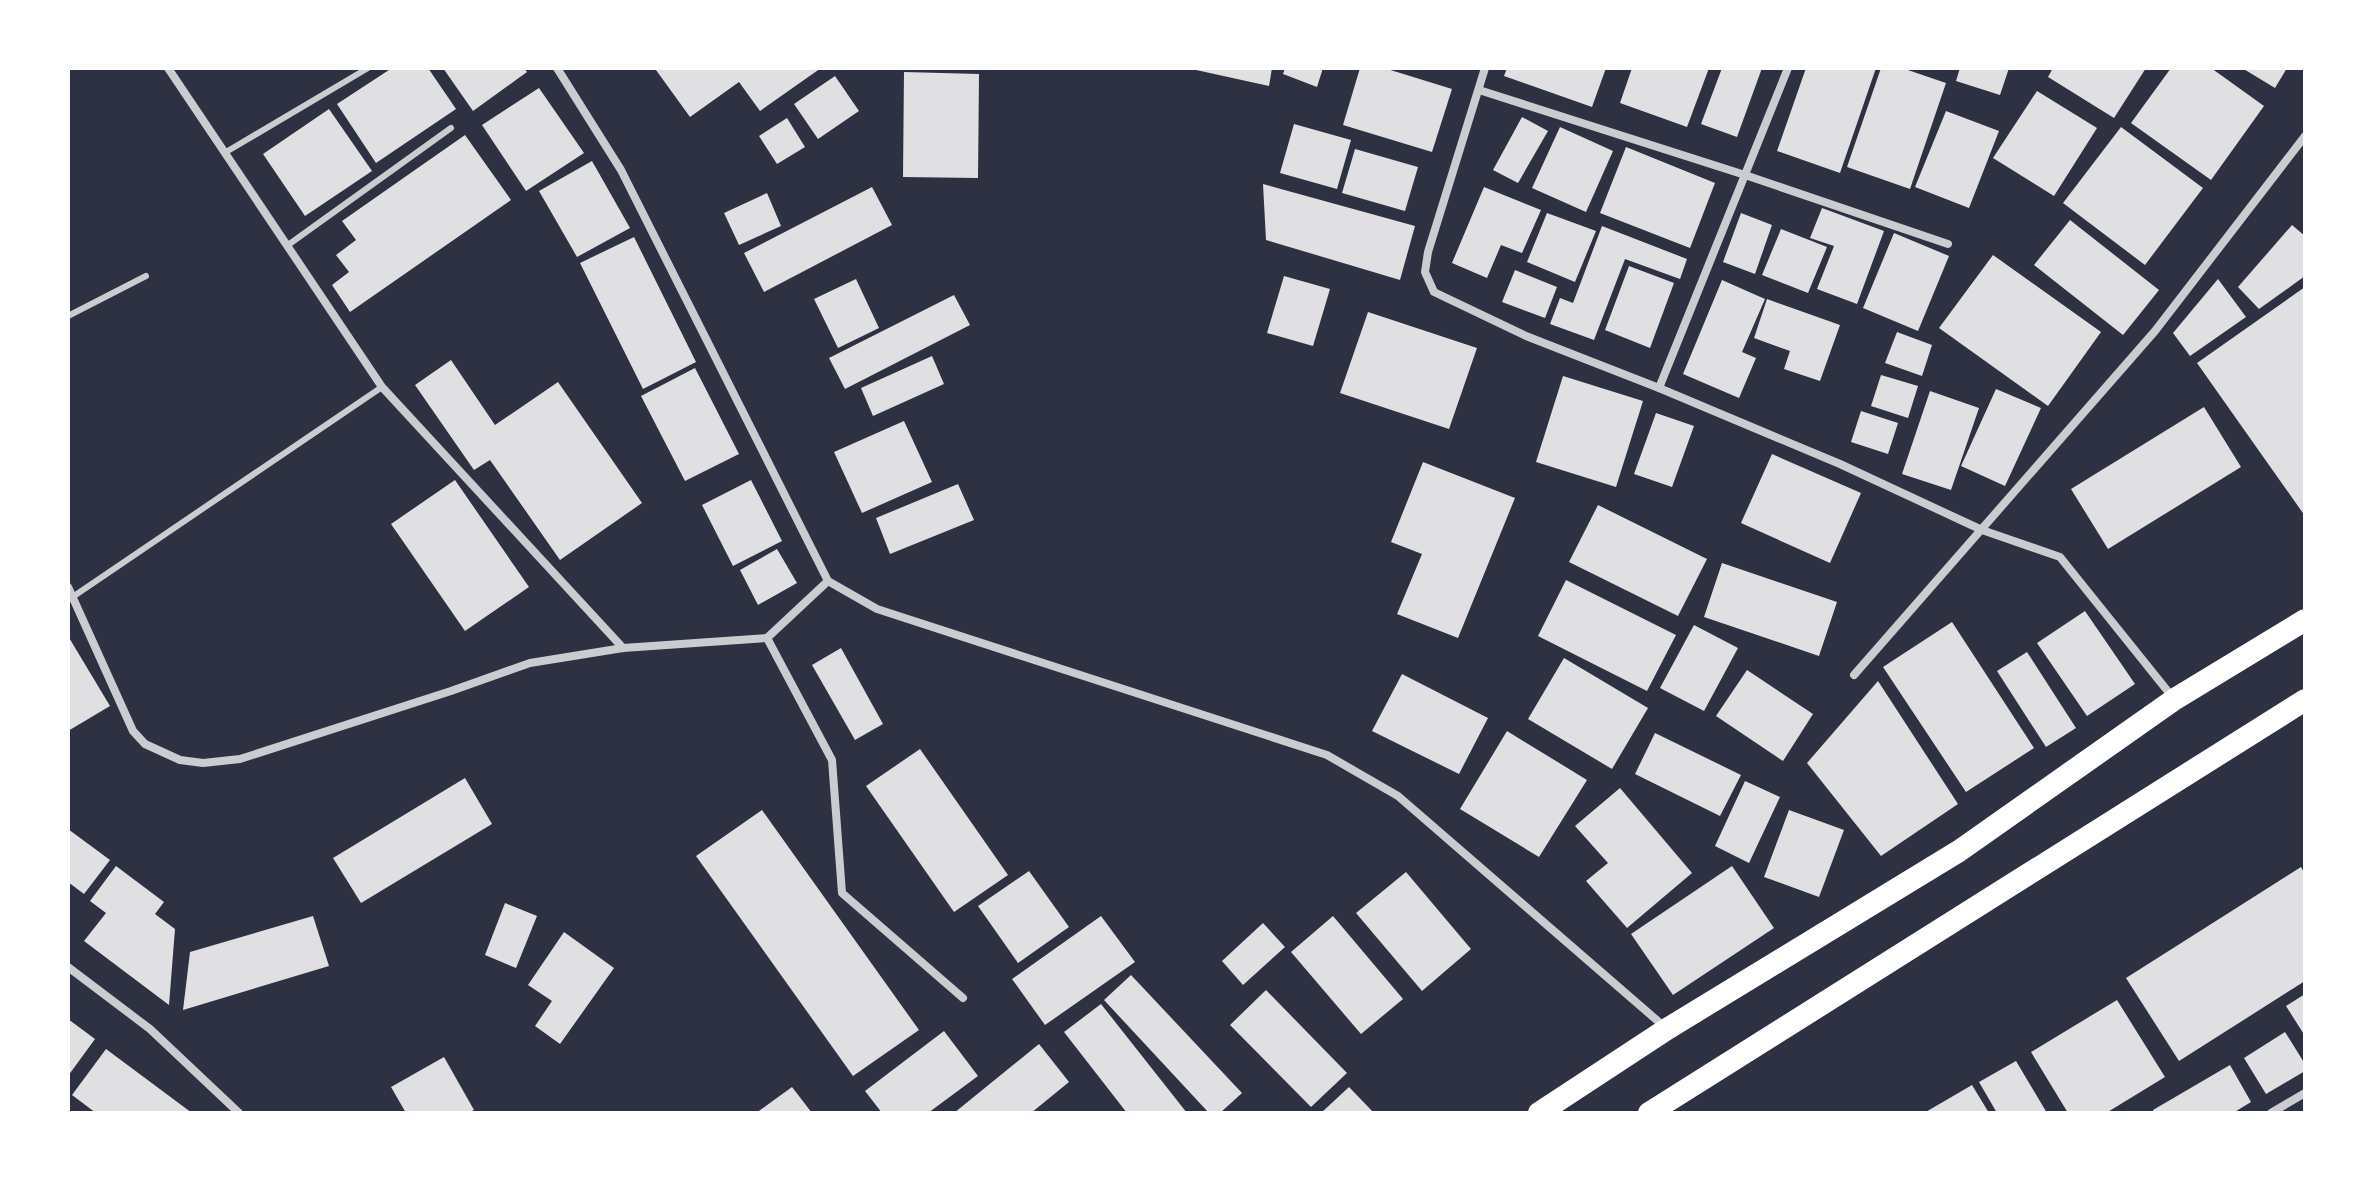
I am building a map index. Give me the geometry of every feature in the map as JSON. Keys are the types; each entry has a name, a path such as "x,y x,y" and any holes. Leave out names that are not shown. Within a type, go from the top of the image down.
{"highway":[{"path":"1539,1113 1667,1029 1959,851 2175,699 2305,620"},
{"path":"1649,1113 2305,700"}],"street":[{"path":"168,68 382,387 623,648"},
{"path":"557,68 621,170 828,581 877,609 1327,755 1398,796 1667,1029"},
{"path":"1485,68 1428,252 1425,272 1434,292 1526,336 1840,464 1982,530 2060,557 2175,699"},
{"path":"1659,388 1788,68"},
{"path":"1479,90 1948,244"},
{"path":"1854,675 2155,331 2305,136"},
{"path":"68,587 133,731 145,744 162,754 203,763 240,759 530,663 623,648 767,638 828,581"},
{"path":"767,638 832,760 842,893 963,998"},
{"path":"68,967 150,1029 239,1113"},
{"path":"2271,1113 2305,1093"}],"lane":[{"path":"226,152 368,68"},
{"path":"288,245 451,128"},
{"path":"68,316 146,276"},
{"path":"74,596 382,387"}],"building":[{"path":"392,68 428,68 456,109 376,163 337,104"},
{"path":"443,68 524,68 527,72 473,111"},
{"path":"821,68 760,111 739,82 690,117 656,70"},
{"path":"1187,68 1272,68 1269,86"},
{"path":"1285,68 1323,68 1317,87 1283,74"},
{"path":"1360,68 1384,68 1452,89 1432,152 1343,125"},
{"path":"1507,68 1606,68 1592,107 1504,76"},
{"path":"1632,68 1709,68 1687,127 1620,103"},
{"path":"1722,68 1762,68 1737,137 1701,124"},
{"path":"1806,68 1876,68 1840,173 1777,151"},
{"path":"1881,68 1902,68 1946,83 1910,189 1847,167"},
{"path":"1960,68 2009,68 2000,95 1956,81"},
{"path":"2053,68 2146,68 2114,118 2048,77"},
{"path":"2171,68 2211,68 2264,106 2211,180 2131,123"},
{"path":"2242,68 2287,68 2275,88"},
{"path":"904,72 979,74 978,178 903,177"},
{"path":"835,76 859,111 818,139 794,104"},
{"path":"539,88 584,153 526,191 482,125"},
{"path":"2037,91 2097,128 2054,196 1993,158"},
{"path":"329,109 372,171 305,216 263,154"},
{"path":"1946,111 1999,131 1969,208 1915,187"},
{"path":"1522,117 1548,131 1518,183 1493,170"},
{"path":"787,118 805,147 777,164 759,136"},
{"path":"1294,124 1351,140 1337,189 1280,173"},
{"path":"1560,127 1613,151 1586,212 1532,188"},
{"path":"2121,127 2203,188 2145,265 2063,203"},
{"path":"465,135 511,200 350,312 332,285 349,272 336,255 356,240 342,221"},
{"path":"1626,147 1715,183 1690,248 1600,213"},
{"path":"1355,149 1418,167 1405,211 1342,193"},
{"path":"592,161 630,228 577,257 539,191"},
{"path":"1263,184 1415,226 1400,280 1266,240"},
{"path":"872,187 892,225 764,292 744,253"},
{"path":"1484,187 1541,210 1522,253 1501,245 1487,278 1452,263"},
{"path":"767,193 781,226 739,245 724,213"},
{"path":"1822,208 1884,231 1857,304 1817,289 1834,246 1810,238"},
{"path":"1547,213 1596,231 1575,282 1527,262"},
{"path":"1741,213 1772,225 1755,274 1723,262"},
{"path":"2070,220 2159,290 2123,335 2034,265"},
{"path":"2292,225 2305,236 2305,276 2259,309 2238,287"},
{"path":"1602,226 1687,259 1680,279 1625,259 1594,340 1550,324 1560,298 1573,303"},
{"path":"1781,229 1827,247 1808,293 1762,275"},
{"path":"1894,233 1949,256 1918,331 1863,308"},
{"path":"634,237 696,362 643,389 580,263"},
{"path":"1993,255 2101,332 2048,406 1939,328"},
{"path":"1629,266 1674,283 1650,348 1605,330"},
{"path":"1515,270 1557,287 1545,318 1502,302"},
{"path":"1284,276 1330,289 1313,346 1267,333"},
{"path":"856,279 879,328 838,348 814,299"},
{"path":"2218,279 2246,317 2190,356 2173,333"},
{"path":"1722,280 1765,299 1742,352 1756,358 1739,398 1683,374"},
{"path":"2305,287 2305,516 2197,363"},
{"path":"954,295 970,325 845,389 829,358"},
{"path":"1767,299 1840,325 1820,381 1784,369 1790,351 1754,338"},
{"path":"1368,312 1477,348 1449,429 1340,393"},
{"path":"1897,332 1932,345 1922,376 1885,363"},
{"path":"932,356 944,384 873,416 861,388"},
{"path":"451,360 495,425 558,382 642,503 560,560 490,460 474,470 415,385"},
{"path":"695,368 739,454 685,481 641,396"},
{"path":"1881,375 1918,386 1908,418 1871,406"},
{"path":"1563,376 1643,401 1616,487 1536,462"},
{"path":"1996,389 2041,408 2005,486 1961,466"},
{"path":"1930,391 1979,408 1951,490 1902,474"},
{"path":"2204,407 2241,467 2108,549 2071,489"},
{"path":"1861,411 1898,423 1888,454 1851,442"},
{"path":"1656,413 1694,426 1672,487 1634,474"},
{"path":"904,421 932,482 862,513 834,452"},
{"path":"1772,454 1861,493 1830,563 1741,523"},
{"path":"1423,462 1515,498 1458,638 1397,614 1422,554 1391,542"},
{"path":"455,480 529,587 465,631 391,524"},
{"path":"751,480 782,541 733,566 702,505"},
{"path":"958,484 974,520 890,554 876,518"},
{"path":"1598,505 1707,559 1678,616 1569,562"},
{"path":"777,549 797,583 758,605 740,570"},
{"path":"1722,563 1837,602 1819,656 1704,617"},
{"path":"1566,580 1676,635 1647,691 1538,636"},
{"path":"2085,611 2135,684 2087,716 2037,643"},
{"path":"1952,622 2034,748 1966,792 1883,667"},
{"path":"1694,625 1738,648 1704,711 1660,688"},
{"path":"68,636 110,706 68,731"},
{"path":"841,648 883,724 855,740 812,665"},
{"path":"2027,652 2076,728 2046,747 1997,671"},
{"path":"1564,658 1648,708 1612,769 1528,719"},
{"path":"1747,670 1813,714 1783,761 1716,716"},
{"path":"1402,674 1488,718 1459,774 1372,731"},
{"path":"1878,681 1958,804 1881,856 1807,763"},
{"path":"1507,731 1587,780 1539,857 1460,809"},
{"path":"1655,733 1741,775 1720,816 1635,774"},
{"path":"920,749 1008,875 954,912 866,786"},
{"path":"465,778 492,824 361,903 333,858"},
{"path":"1745,781 1780,797 1749,863 1715,846"},
{"path":"1620,788 1692,873 1627,928 1586,881 1608,863 1575,826"},
{"path":"762,810 919,1030 853,1076 696,856"},
{"path":"1789,810 1844,830 1819,897 1764,877"},
{"path":"68,829 110,860 84,894 68,882"},
{"path":"116,866 164,902 155,914 175,929 169,1005 84,941 106,913 90,901"},
{"path":"1732,866 1774,928 1673,995 1631,934"},
{"path":"2301,867 2305,874 2305,981 2179,1061 2126,978"},
{"path":"1029,871 1069,927 1018,963 978,906"},
{"path":"1406,872 1471,949 1422,991 1356,913"},
{"path":"505,903 537,916 516,968 485,955"},
{"path":"313,916 329,966 183,1010 190,952"},
{"path":"1101,916 1135,962 1045,1025 1012,979"},
{"path":"1333,916 1403,999 1361,1034 1291,952"},
{"path":"1263,923 1285,947 1243,985 1222,961"},
{"path":"564,932 614,968 560,1044 535,1026 552,1001 528,985"},
{"path":"1131,975 1242,1093 1220,1113 1209,1113 1104,1000"},
{"path":"1266,990 1347,1073 1311,1107 1230,1025"},
{"path":"2305,994 2305,1036 2286,1006"},
{"path":"2117,1000 2165,1077 2106,1113 2068,1113 2031,1052"},
{"path":"1101,1004 1187,1113 1127,1113 1064,1032"},
{"path":"68,1019 95,1039 68,1076"},
{"path":"944,1031 978,1076 928,1113 882,1113 865,1091"},
{"path":"2285,1032 2305,1064 2305,1071 2266,1094 2244,1058"},
{"path":"1039,1044 1069,1082 1031,1113 954,1113"},
{"path":"106,1049 192,1113 96,1113 72,1095"},
{"path":"444,1057 474,1110 468,1113 406,1113 391,1087"},
{"path":"2016,1061 2047,1113 1997,1113 1979,1082"},
{"path":"2230,1065 2251,1102 2233,1113 2154,1113 2153,1110"},
{"path":"1972,1085 1989,1113 1924,1113"},
{"path":"792,1087 812,1113 756,1113"},
{"path":"1349,1087 1374,1113 1321,1113"}]}
